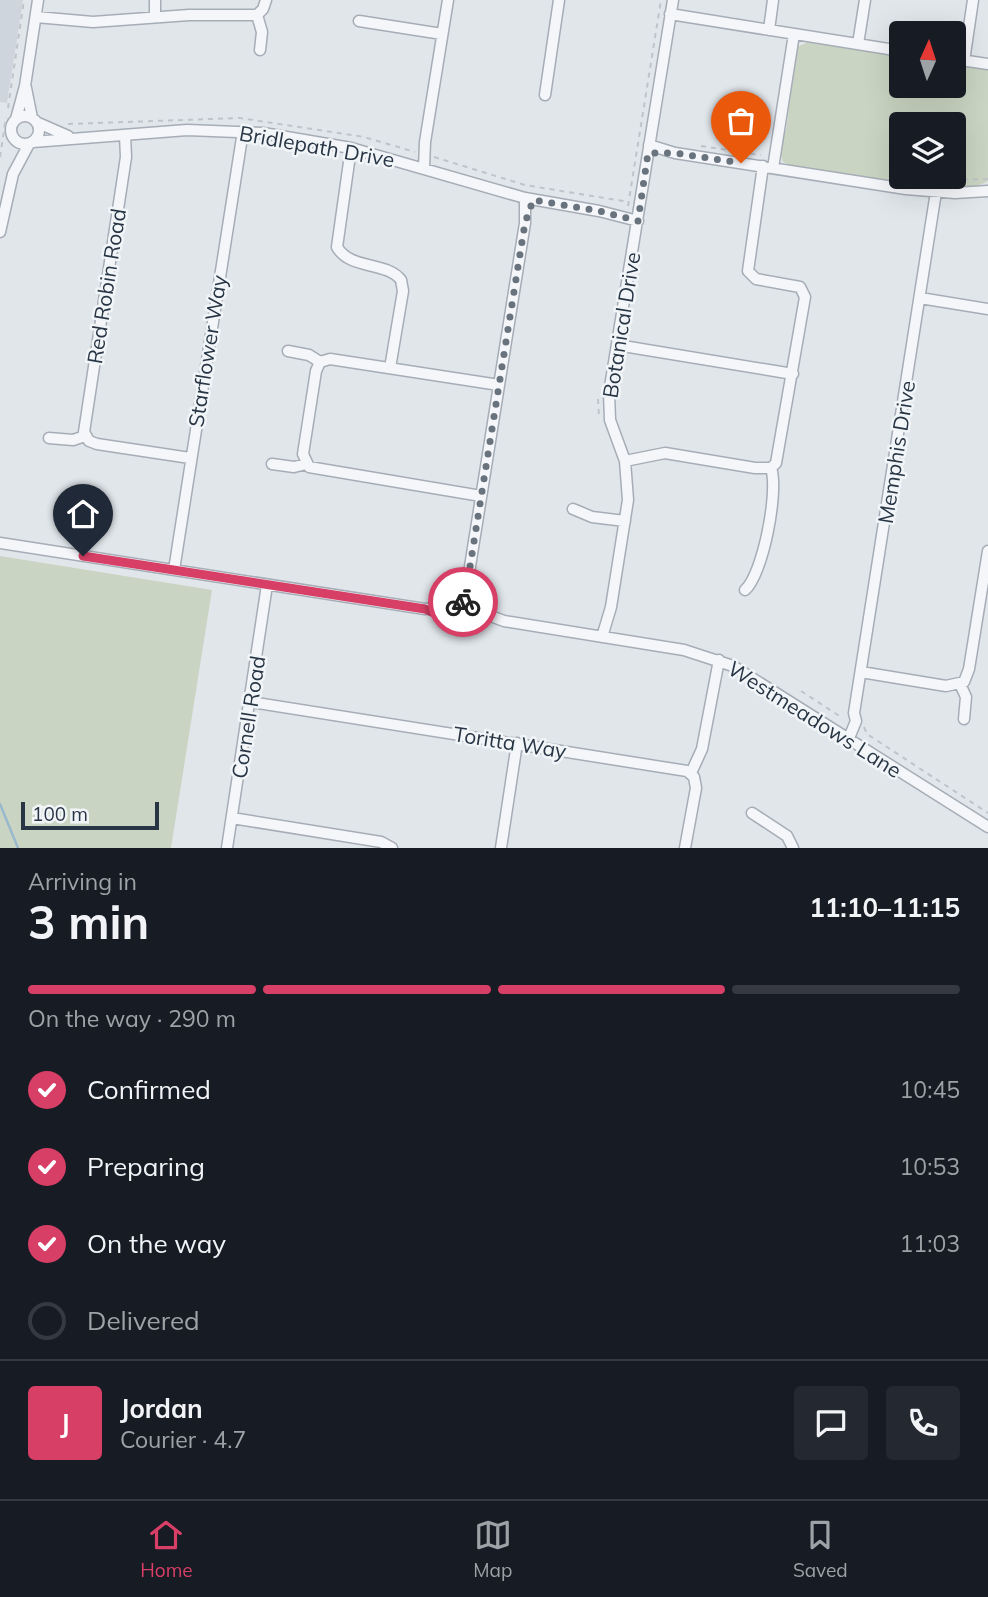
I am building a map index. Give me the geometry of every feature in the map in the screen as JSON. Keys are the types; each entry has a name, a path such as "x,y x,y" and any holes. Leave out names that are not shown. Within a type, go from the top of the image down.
{"street":[{"path":"0,232 13,174 15,140 11,127 16,119 25,86 38,0"},
{"path":"155,0 155,17"},
{"path":"36,17 93,23 155,17 257,15 263,9 265,0"},
{"path":"420,167 448,0"},
{"path":"545,95 559,0"},
{"name":"Botanical Drive","path":"606,638 628,500 625,461 610,420 608,406 673,0"},
{"path":"769,30 773,0"},
{"path":"858,44 865,0"},
{"path":"966,30 973,0"},
{"path":"670,14 889,49"},
{"path":"257,15 262,32 260,50"},
{"path":"359,21 442,34"},
{"path":"746,590 757,576 761,560 773,488 771,468 778,458 805,294 800,287 756,279 748,271 794,34"},
{"path":"966,61 988,64"},
{"path":"13,174 39,132 25,86"},
{"path":"16,119 34,120"},
{"name":"Bridlepath Drive","path":"34,120 70,137"},
{"name":"Bridlepath Drive","path":"31,143 70,137 187,130 243,131 352,148 529,199 638,216"},
{"name":"Starflower Way","path":"174,570 243,131"},
{"name":"Red Robin Road","path":"85,436 83,426 127,157 125,135"},
{"path":"15,140 31,143"},
{"path":"352,148 337,247 346,257 392,272 401,279 403,291 390,368"},
{"path":"649,149 770,164 936,192 988,191"},
{"name":"Memphis Drive","path":"845,735 854,713 861,673 936,192"},
{"path":"451,621 455,605 468,579 529,199"},
{"path":"920,298 988,309"},
{"path":"617,345 793,374"},
{"path":"288,351 309,355 320,362 335,359 499,385"},
{"path":"320,362 316,371 303,454 306,464 315,469 481,496"},
{"path":"49,438 73,440 85,436 97,444 190,458"},
{"path":"625,461 665,453 771,468"},
{"path":"272,464 295,467 306,464"},
{"path":"573,509 592,517 625,521"},
{"path":"0,542 425,609 460,628 472,625 476,618 468,579"},
{"path":"960,684 969,669 988,551"},
{"name":"Cornell Road","path":"228,848 267,585"},
{"path":"425,609 455,605 473,608"},
{"name":"Westmeadows Lane","path":"473,608 504,621 684,650 719,660 751,674 988,827"},
{"name":"Westmeadows Lane","path":"472,625 504,621"},
{"path":"685,848 696,788 691,773 702,749 719,660"},
{"path":"861,673 946,686 960,684"},
{"path":"960,684 966,697 964,719"},
{"name":"Toritta Way","path":"251,702 691,773"},
{"path":"501,848 517,743"},
{"path":"752,813 787,836 793,848"},
{"path":"232,818 381,842 392,848"}],"path":[{"path":"0,157 24,0"},
{"path":"700,146 770,164"},
{"path":"966,179 988,179"},
{"path":"801,691 838,715 843,711 854,713"},
{"path":"864,727 867,734 988,813"}],"shaded area":[{"path":"0,0 23,0 7,103 0,102"}],"green space":[{"path":"810,41 889,54 889,98 966,98 966,66 988,69 988,181 974,186 966,186 966,112 889,112 889,181 783,162 780,151 782,134 786,131 797,47"},
{"path":"0,556 212,590 171,848 0,848"}],"waterway":[{"path":"0,804 18,848"}],"way so far":[{"path":"463,602 472,606 468,579 525,223 533,200 599,211 638,221 648,153 675,153 741,163"}],"route":[{"path":"83,556 425,609 451,621 450,613 453,607 463,602"}]}
